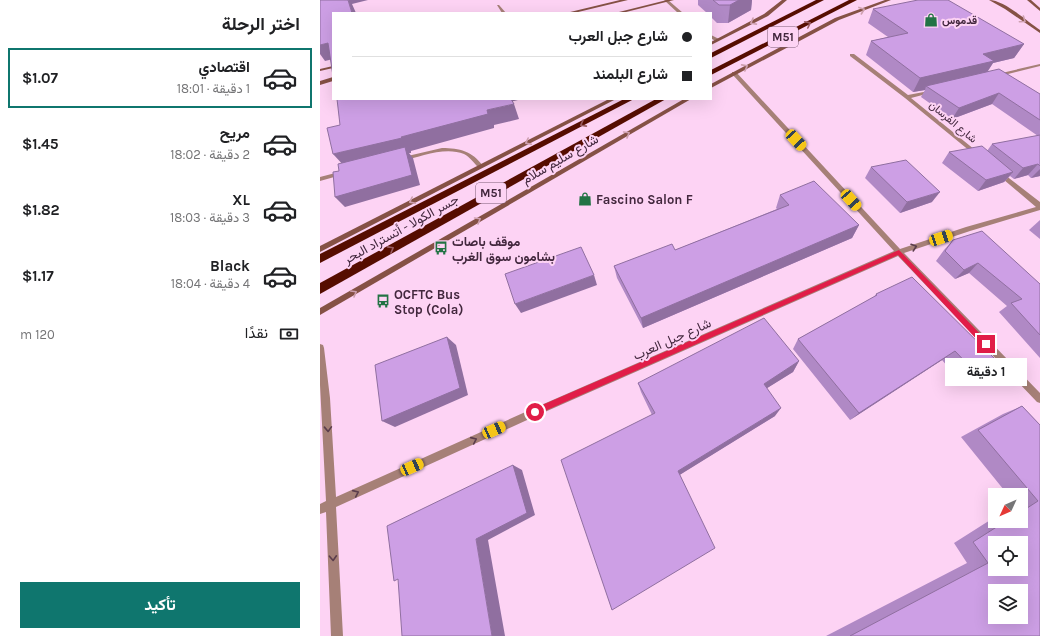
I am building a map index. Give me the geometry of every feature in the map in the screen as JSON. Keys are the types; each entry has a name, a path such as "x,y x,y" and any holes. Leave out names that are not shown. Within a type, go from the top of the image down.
{"highway":[{"name":"M51","path":"712,55 821,0"},
{"name":"M51","path":"712,72 854,0"},
{"name":"جسر الكولا - أتستراد البحر","path":"320,260 628,100"},
{"name":"جسر الكولا - أتستراد البحر","path":"320,289 660,100"}],"main road":[{"path":"572,12 626,0"},
{"path":"621,12 668,0"},
{"path":"712,43 766,15 785,0"},
{"path":"712,85 837,19 890,0"},
{"path":"991,0 1006,8 1040,32"},
{"path":"1029,0 1040,10"},
{"path":"320,70 332,67"},
{"path":"320,82 332,80"},
{"path":"320,249 610,100"},
{"name":"شارع سليم سلام","path":"320,312 686,100"}],"street":[{"path":"668,0 680,12"},
{"path":"498,6 503,12"},
{"path":"712,37 717,40"},
{"name":"شارع الفرسان","path":"852,54 986,162"},
{"path":"988,77 1040,65"},
{"path":"734,73 899,252 1040,399"},
{"path":"907,97 937,90"},
{"path":"397,160 444,151 456,151 471,156 480,166"},
{"path":"992,167 1040,207"},
{"path":"320,179 348,172"},
{"name":"شارع جبل العرب","path":"320,509 535,412 899,252 1040,207"},
{"path":"320,348 326,398 337,636"}],"building":[{"path":"320,0 348,0 352,12 332,12 332,69 328,43 320,45"},
{"path":"713,0 739,0 730,5 719,5"},
{"path":"918,0 948,0 1024,44 983,54 994,61 920,78 871,41 908,33 873,9"},
{"path":"999,69 1040,94 1040,120 999,93 959,108 926,86"},
{"path":"337,100 512,100 514,104 487,110 488,114 401,137 402,138 333,154 327,128 340,125"},
{"path":"1040,135 1040,166 1038,164 1023,168 992,144"},
{"path":"982,146 1013,172 986,180 949,152"},
{"path":"405,147 412,175 335,197 333,172 339,171 338,164"},
{"path":"906,160 940,192 907,202 871,167"},
{"path":"814,181 859,225 641,318 614,266 672,244 675,250 789,205 780,195"},
{"path":"982,231 1040,284 1040,335 1011,303 1022,299 978,263 964,270 945,251 953,240"},
{"path":"581,247 594,275 515,304 505,274"},
{"path":"912,277 996,360 976,373 955,351 859,413 798,339 877,295 876,294"},
{"path":"764,318 799,361 764,384 781,408 678,471 715,548 612,610 561,460 655,413 638,383"},
{"path":"447,337 460,388 382,421 375,365"},
{"path":"1022,406 1040,425 1040,636 850,636 988,563 973,542 995,528 1028,528 1028,507 1038,501 978,430"},
{"path":"513,465 527,513 476,539 492,636 402,636 398,579 394,581 387,526"}],"place":[{"name":"قدموس","path":"931,20"},
{"name":"Fascino Salon F","path":"585,199"},
{"name":"موقف باصات بشامون سوق الغرب","path":"441,248"},
{"name":"OCFTC Bus Stop (Cola)","path":"383,301"}],"route":[{"path":"535,412 716,334 899,252 986,344"}]}
